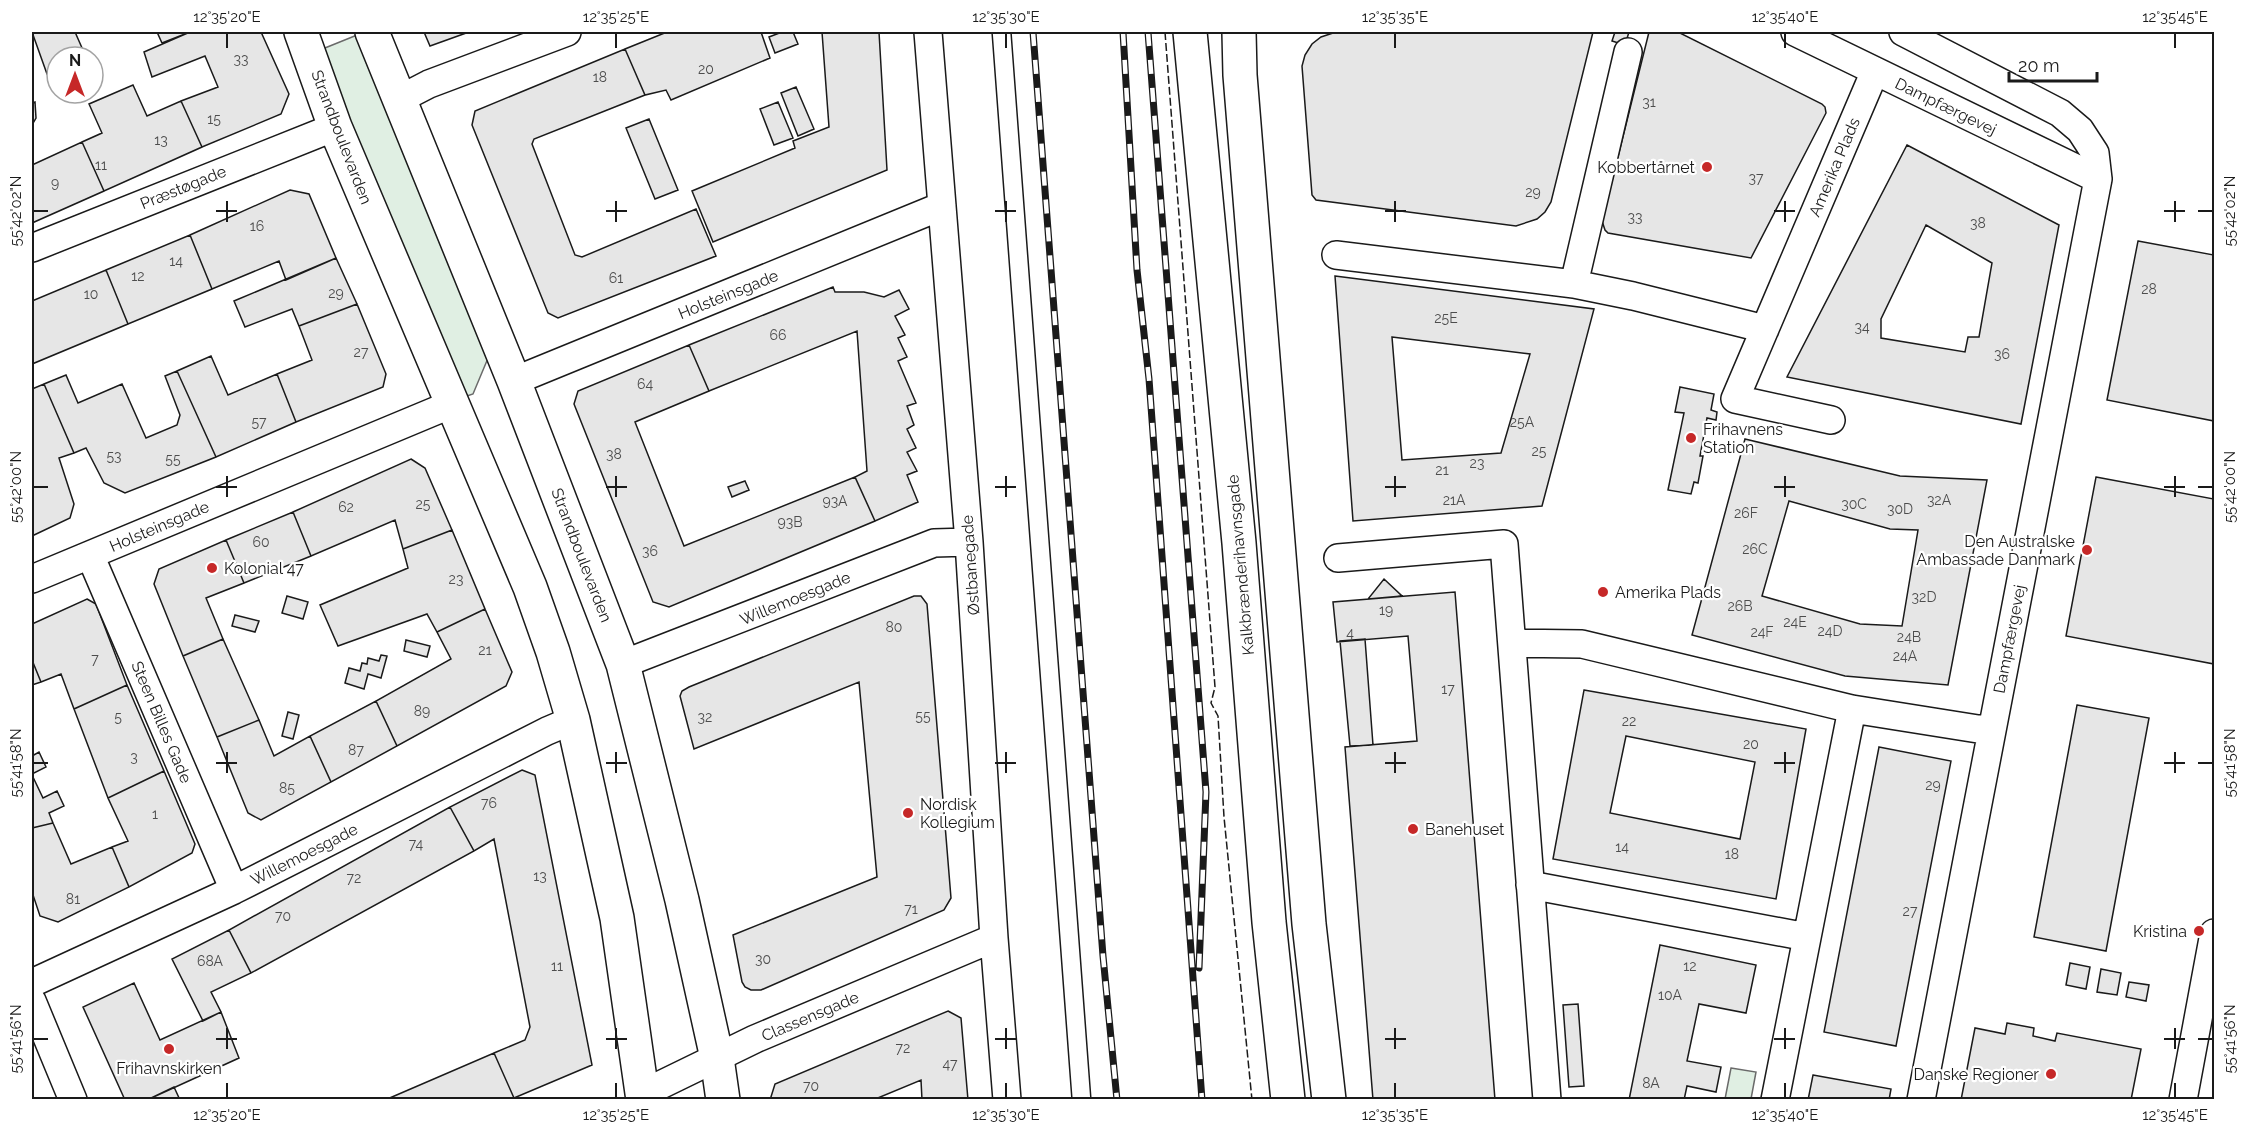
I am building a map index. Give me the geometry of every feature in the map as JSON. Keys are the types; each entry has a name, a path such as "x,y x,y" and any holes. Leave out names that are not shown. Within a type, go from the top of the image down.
{"street":[{"name":"Strandboulevarden","path":"301,32 335,127 530,587 553,652 573,720 617,918 638,1098"},
{"name":"Strandboulevarden","path":"372,32 514,381 623,664 682,900 717,1058 723,1100"},
{"path":"400,99 429,84 567,32"},
{"name":"Østbanegade","path":"928,32 969,542 994,938 1007,1100"},
{"name":"Kalkbrænderihavnsgade","path":"1190,32 1240,554 1269,922 1288,1100"},
{"path":"1239,32 1240,75 1309,924 1329,1100"},
{"name":"Dampfærgevej","path":"1795,32 1875,71 2096,166 1921,1100"},
{"path":"1903,32 2060,113 2080,130 2096,166"},
{"path":"1574,284 1628,52"},
{"name":"Amerika Plads","path":"1831,420 1735,399 1875,71"},
{"name":"Præstøgade","path":"32,248 335,127"},
{"name":"Holsteinsgade","path":"514,381 942,206"},
{"path":"1336,255 1574,284 1633,296 1765,329"},
{"name":"Holsteinsgade","path":"32,579 452,404"},
{"name":"Willemoesgade","path":"623,664 934,543 969,542"},
{"path":"1338,558 1504,544 1547,1100"},
{"name":"Steen Billes Gade","path":"90,555 234,890"},
{"path":"1512,643 1582,644 1852,709 1978,729 1992,729"},
{"path":"1775,1100 1852,709"},
{"name":"Willemoesgade","path":"32,983 234,890 547,731 573,720"},
{"path":"1530,885 1807,938"},
{"path":"2183,1100 2214,933"},
{"name":"Classensgade","path":"638,1098 717,1058 994,938"},
{"path":"32,1001 73,1100"}],"green space":[{"path":"362,33 491,351 473,394 461,398 320,50"},
{"path":"1731,1068 1756,1072 1751,1099 1725,1099"}],"building":[{"path":"32,32 75,32 81,45 45,45 45,68"},
{"path":"157,32 190,32 162,43"},
{"path":"190,32 261,32 289,94 281,114 202,147 181,101 218,87 205,56 152,77 144,52"},
{"path":"424,32 469,32 430,46"},
{"path":"667,32 761,32 770,58 671,100 666,90 645,95 625,49"},
{"path":"782,32 793,32 798,44 775,53 769,37"},
{"path":"822,32 879,32 887,170 713,242 692,191 795,148 793,141 829,127"},
{"path":"1593,32 1551,202 1545,212 1537,219 1516,226 1316,200 1312,195 1302,66 1305,55 1312,44 1321,37 1333,33"},
{"path":"1615,32 1629,32 1625,45 1612,41"},
{"name":"Kobbertårnet","path":"1649,32 1678,32 1825,107 1826,113 1751,258 1608,233 1605,230 1602,221"},
{"path":"625,49 645,95 534,139 532,144 575,255 582,257 696,209 716,256 558,318 548,313 472,125 475,111"},
{"path":"133,85 147,116 181,101 202,147 104,191 82,142 102,133 89,105 105,105 105,97"},
{"path":"796,87 814,129 798,136 781,93"},
{"path":"35,102 36,118 32,125 32,103"},
{"path":"778,102 793,138 774,145 760,109"},
{"path":"649,119 678,190 655,199 626,128"},
{"path":"82,142 104,191 32,223 32,165"},
{"path":"1907,145 2059,225 2021,424 1787,377","holes":["1926,225 1992,263 1979,337 1968,337 1965,352 1881,338 1881,319"]},
{"path":"290,190 309,194 336,258 286,280 279,261 212,289 190,235"},
{"path":"190,235 212,289 128,324 106,270"},
{"path":"2138,241 2214,255 2214,421 2107,400"},
{"path":"336,258 357,304 299,326 292,309 245,327 234,301"},
{"path":"106,270 128,324 32,364 32,301"},
{"path":"1335,276 1594,309 1542,506 1353,521","holes":["1392,337 1530,354 1501,453 1402,460"]},
{"path":"833,287 835,292 864,292 884,297 899,290 909,309 895,316 905,335 898,338 907,357 898,361 916,403 907,406 914,425 907,429 916,448 907,452 917,471 907,475 918,502 875,521 855,477 867,471 857,331 709,391 689,345"},
{"path":"357,304 386,374 383,387 296,422 277,374 312,360 299,326"},
{"path":"689,345 709,391 635,422 684,546 855,477 875,521 669,607 653,602 574,404 578,391"},
{"path":"211,356 228,395 277,374 296,422 216,457 177,371"},
{"path":"177,371 216,457 125,493 104,483 86,448 74,453 44,384 66,375 78,403 122,384 146,438 177,425 180,415 165,376"},
{"path":"44,384 74,453 59,458 74,504 70,518 32,536 32,389"},
{"name":"Frihavnens Station","path":"1680,387 1714,394 1711,410 1717,412 1716,420 1707,418 1698,483 1694,482 1691,494 1668,490 1684,413 1675,412"},
{"path":"1745,439 1900,476 1987,480 1948,685 1845,676 1692,635","holes":["1789,501 1890,529 1918,530 1902,626 1860,624 1762,596"]},
{"path":"411,459 425,468 452,530 403,549 395,520 311,556 293,512"},
{"path":"2096,477 2214,499 2214,664 2066,636"},
{"path":"745,481 749,490 732,497 728,487"},
{"path":"293,512 311,556 244,583 226,540"},
{"path":"452,530 485,609 437,632 427,614 338,646 320,605 408,568 403,549"},
{"path":"226,540 244,583 206,598 223,639 183,656 154,584 159,569"},
{"path":"1384,579 1402,596 1368,599"},
{"name":"Banehuset","path":"1455,592 1495,1100 1373,1100 1345,747 1417,741 1408,636 1337,642 1333,602"},
{"path":"287,596 308,602 303,619 282,613"},
{"name":"Nordisk Kollegium","path":"914,596 921,596 927,604 951,898 944,910 761,990 751,990 742,982 733,935 877,877 859,682 694,749 680,696 682,691"},
{"path":"87,599 96,604 127,685 74,709 61,674 41,682 32,660 32,624"},
{"path":"485,609 512,672 506,686 397,746 376,701 451,659 437,632"},
{"path":"235,615 259,621 255,632 232,626"},
{"path":"223,639 259,720 217,737 183,656"},
{"path":"1365,639 1373,745 1350,746 1340,641"},
{"path":"406,640 430,646 427,657 404,651"},
{"path":"381,655 387,656 381,678 368,674 364,689 345,683 349,668 360,671 362,663 367,664 368,658 379,661"},
{"path":"32,660 41,682 32,685"},
{"path":"127,685 164,771 108,798 74,709"},
{"path":"1584,690 1806,729 1776,899 1553,859","holes":["1626,736 1755,762 1740,839 1610,813"]},
{"path":"376,701 397,746 331,782 310,736"},
{"path":"2077,705 2149,718 2106,951 2034,937"},
{"path":"288,712 299,715 293,739 282,736"},
{"path":"259,720 274,756 310,736 331,782 261,820 248,813 217,737"},
{"path":"1879,747 1951,761 1896,1046 1824,1032"},
{"path":"39,752 46,767 32,774 32,756"},
{"path":"522,770 535,775 592,1065 514,1098 494,1053 525,1040 530,1027 494,839 474,851 450,807"},
{"path":"164,771 195,844 192,853 129,887 112,847 128,841 108,798"},
{"path":"32,775 43,798 57,791 64,806 49,813 53,823 32,828"},
{"path":"450,807 474,851 251,973 229,930"},
{"path":"53,823 71,864 112,847 129,887 58,922 40,916 32,892 32,828"},
{"path":"229,930 251,973 211,992 221,1012 203,1021 172,959"},
{"path":"1660,945 1756,965 1746,1013 1699,1004 1687,1061 1721,1067 1716,1092 1687,1086 1684,1100 1629,1100"},
{"path":"2070,963 2090,967 2086,989 2066,985"},
{"path":"2101,969 2121,973 2117,995 2097,992"},
{"path":"2129,982 2149,985 2146,1001 2126,997"},
{"name":"Frihavnskirken","path":"134,983 160,1040 221,1012 239,1058 147,1100 125,1100 83,1007"},
{"path":"1578,1004 1584,1086 1569,1087 1563,1005"},
{"path":"948,1011 961,1018 968,1100 922,1100 921,1080 873,1100 770,1100 775,1084"},
{"name":"Danske Regioner","path":"2007,1023 2034,1028 2033,1036 2055,1041 2057,1033 2141,1049 2131,1100 1961,1100 1975,1028 2005,1034"},
{"path":"494,1053 514,1098 512,1100 385,1100"},
{"path":"1813,1075 1891,1089 1889,1100 1808,1100"},
{"path":"174,1087 180,1100 147,1100"}],"tram line":[{"path":"992,32 1072,1100"},
{"path":"1011,32 1091,1100"}],"railway":[{"path":"1033,32 1103,956 1117,1100"},
{"path":"1123,32 1137,270 1149,379 1202,1100"},
{"path":"1148,32 1206,792 1199,968"}],"fence":[{"path":"1165,32 1215,687 1211,703 1218,716 1224,817 1252,1100"}],"place":[{"name":"Kobbertårnet","path":"1707,167"},
{"name":"Frihavnens Station","path":"1691,438"},
{"name":"Den Australske Ambassade Danmark","path":"2087,550"},
{"name":"Kolonial 47","path":"212,568"},
{"name":"Amerika Plads","path":"1603,592"},
{"name":"Nordisk Kollegium","path":"908,813"},
{"name":"Banehuset","path":"1413,829"},
{"name":"Kristina","path":"2199,931"},
{"name":"Frihavnskirken","path":"169,1049"},
{"name":"Danske Regioner","path":"2051,1074"}]}
